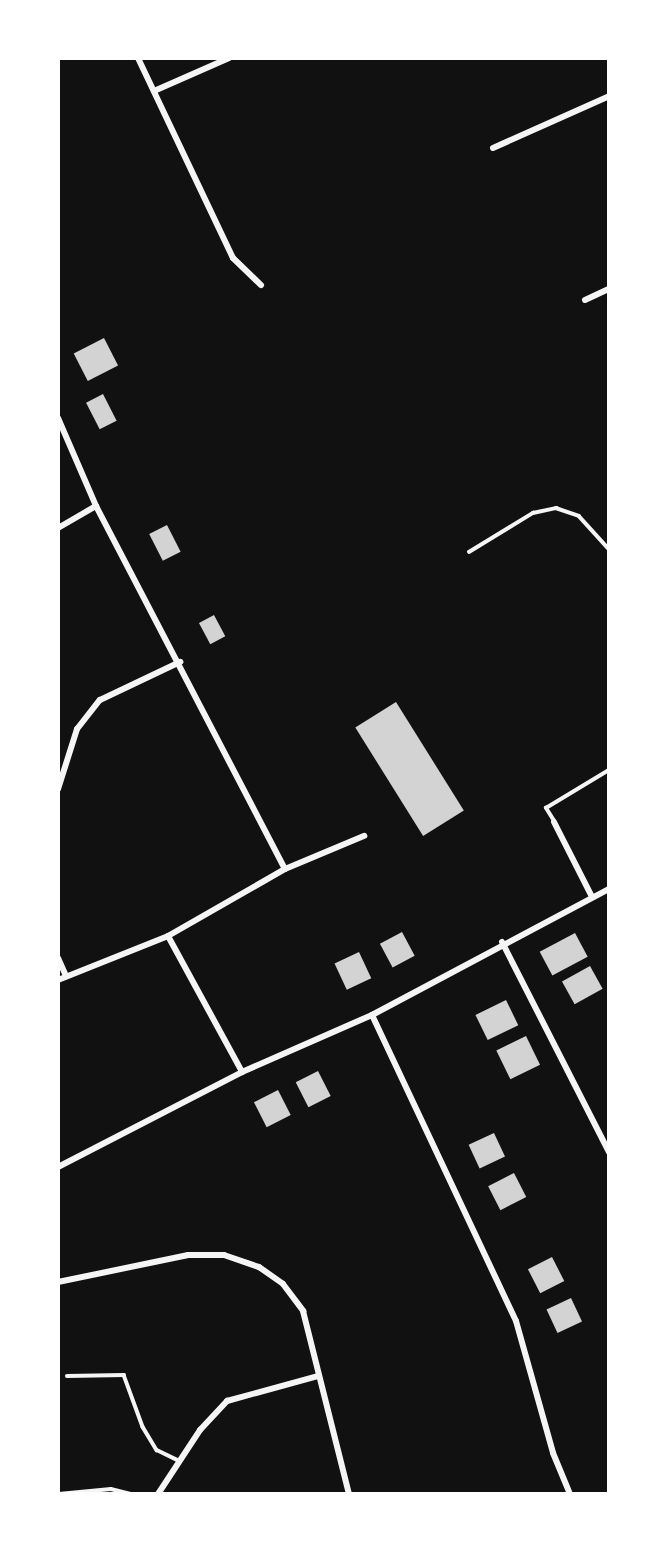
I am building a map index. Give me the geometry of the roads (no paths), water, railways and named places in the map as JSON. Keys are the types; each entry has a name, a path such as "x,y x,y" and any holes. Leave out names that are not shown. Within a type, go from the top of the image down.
{"street":[{"path":"138,58 233,258 261,285"},
{"path":"155,91 229,58"},
{"path":"493,148 609,96"},
{"path":"585,300 609,289"},
{"path":"58,418 96,506 180,662 285,869"},
{"path":"58,528 96,506"},
{"path":"58,789 77,729 100,700 180,662"},
{"path":"554,821 592,897"},
{"path":"58,981 168,936 285,869 364,836"},
{"path":"58,1167 242,1072 372,1015 502,942 609,889"},
{"path":"168,936 242,1072"},
{"path":"502,942 609,1152"},
{"path":"58,958 66,976"},
{"path":"372,1015 516,1321 553,1453 570,1494"},
{"path":"58,1282 188,1255 224,1255 259,1267 283,1284 303,1311 349,1494"},
{"path":"158,1494 227,1401 318,1376"}],"lane":[{"path":"469,552 533,513 556,508 579,516 609,550"},
{"path":"554,821 546,808 609,771"},
{"path":"66,1377 124,1375 143,1427 157,1450 180,1461"},
{"path":"59,1494 111,1489 131,1494"}]}
